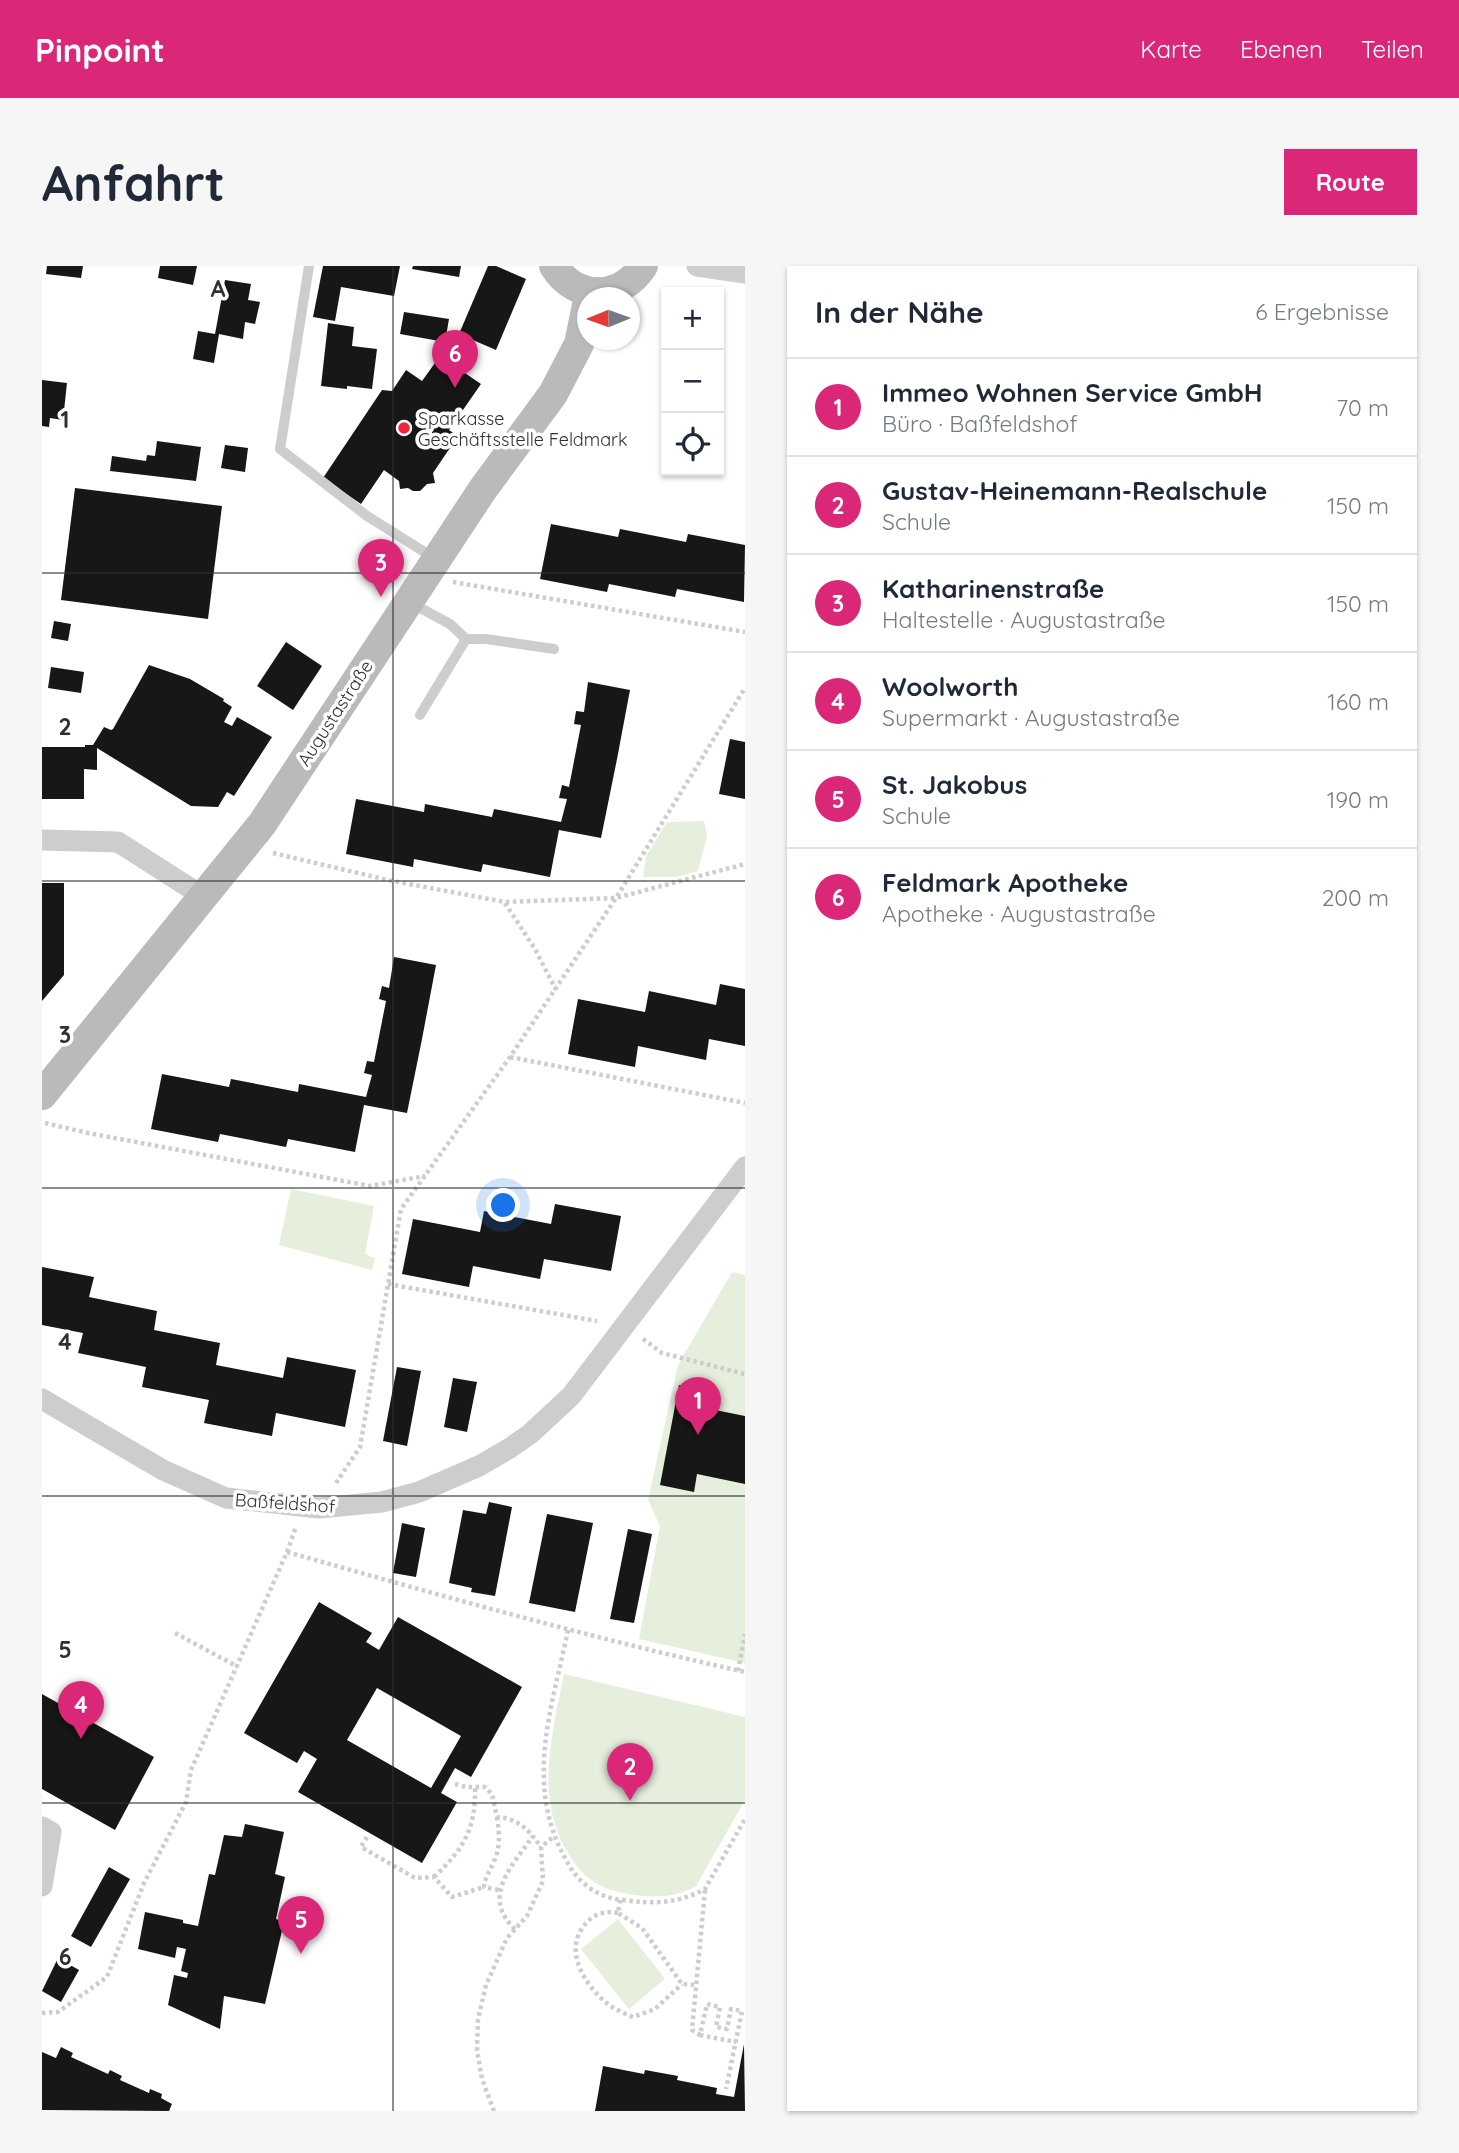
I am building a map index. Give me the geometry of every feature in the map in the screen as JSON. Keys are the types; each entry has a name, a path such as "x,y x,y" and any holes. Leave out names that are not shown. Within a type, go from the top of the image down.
{"main road":[{"path":"554,266 577,289"},
{"path":"622,287 632,280 643,266"},
{"name":"Augustastraße","path":"42,1095 262,824 506,455 553,394 577,348"}],"street":[{"path":"696,266 745,273"},
{"path":"42,840 118,842 204,897"},
{"name":"Baßfeldshof","path":"42,1399 163,1470 226,1499 318,1508 382,1502 419,1492 480,1466 530,1434 571,1396 745,1167"},
{"path":"42,1827 51,1832 42,1886"}],"lane":[{"path":"309,266 280,449 430,568"},
{"path":"408,602 450,624 466,639 486,639 554,649"},
{"path":"420,715 466,639"}],"path":[{"path":"430,568 745,632"},
{"path":"318,1508 360,1447 401,1209 556,990 745,688"},
{"path":"245,846 388,880 505,902 616,898 745,864"},
{"path":"505,902 535,949 556,990"},
{"path":"510,1057 745,1103"},
{"path":"42,1123 370,1186 426,1176"},
{"path":"388,1284 625,1326 662,1353 745,1374"},
{"path":"42,2013 58,2012 107,1977 144,1883 187,1802 191,1770 287,1552 568,1630 745,1672"},
{"path":"568,1630 542,1774 545,1805 553,1838 568,1865 594,1892 620,1900 674,1902 705,1889"},
{"path":"175,1633 238,1667"},
{"path":"738,1671 745,1634"},
{"path":"455,1784 485,1787 492,1794 499,1835 498,1851 485,1878 484,1887"},
{"path":"367,1837 361,1847 415,1878 434,1877 452,1861 472,1826 476,1806 475,1787"},
{"path":"494,2111 482,2079 477,2050 478,2019 486,1985 507,1938 527,1916 544,1881 541,1847 533,1836 516,1820 497,1817"},
{"path":"736,2042 700,2035 692,2030 705,1889 745,1819"},
{"path":"515,1929 507,1922 499,1905 500,1890 506,1876 533,1836"},
{"path":"541,1847 553,1838"},
{"path":"434,1877 452,1897 484,1887 500,1890"},
{"path":"618,1913 620,1900"},
{"path":"682,1984 655,2009 633,2017 615,2009 600,1997 580,1969 574,1953 575,1940 581,1928 593,1916 608,1911 618,1913 642,1928 682,1984 696,1986"},
{"path":"700,2035 707,2004 720,2007 716,2026 727,2029 731,2009 743,2011 726,2089"}],"green space":[{"path":"704,821 707,836 698,871 677,877 643,877 646,856 667,822"},
{"path":"291,1189 374,1206 365,1254 375,1258 372,1270 279,1245"},
{"path":"732,1272 745,1275 745,1663 639,1639 660,1526 648,1500 678,1365"},
{"path":"564,1674 745,1717 745,1800 696,1886 661,1896 615,1891 592,1880 569,1855 558,1834 549,1789 551,1743"},
{"path":"618,1919 665,1979 629,2009 581,1949"}],"building":[{"path":"47,266 83,266 81,278 46,274"},
{"path":"160,266 197,266 193,285 158,278"},
{"path":"323,266 400,266 394,296 341,287 335,321 313,317"},
{"path":"413,266 461,266 459,277 412,269"},
{"path":"488,266 496,266 526,279 496,350 459,334"},
{"path":"225,280 251,284 248,300 260,302 255,324 245,322 243,339 219,334 214,363 193,359 198,331 215,334"},
{"path":"404,312 449,319 445,342 400,334"},
{"path":"328,323 354,327 352,346 377,349 372,389 321,386"},
{"path":"440,356 481,384 449,430 458,436 433,473 435,483 427,484 420,491 400,489 399,481 384,470 361,504 323,478 382,390 392,391 406,370 422,381"},
{"path":"42,380 67,383 63,420 50,418 49,427 42,426"},
{"path":"157,441 201,447 196,481 110,471 112,456 146,461 147,455 155,456"},
{"path":"225,445 248,448 245,472 221,468"},
{"path":"75,488 222,506 208,619 61,600"},
{"path":"551,524 618,537 620,529 686,542 688,534 745,545 744,602 677,589 675,597 609,584 607,592 540,579"},
{"path":"54,621 71,624 68,641 51,638"},
{"path":"286,642 322,666 293,710 257,686"},
{"path":"149,665 190,679 224,699 223,701 232,707 224,722 232,726 237,717 272,737 234,796 227,792 218,807 191,806 97,748 97,770 84,769 84,799 42,799 42,747 93,745 104,727 113,729"},
{"path":"51,667 84,672 81,693 48,688"},
{"path":"588,682 630,690 617,759 601,838 559,830 550,877 483,864 481,872 414,859 413,867 346,854 356,799 424,812 425,804 492,817 494,809 561,822 567,799 559,798 562,785 569,787 581,725 574,724 576,711 584,712"},
{"path":"730,739 745,742 745,799 719,794"},
{"path":"42,883 64,883 64,975 42,1001"},
{"path":"394,957 436,965 422,1039 407,1113 364,1105 355,1152 288,1139 286,1147 220,1134 218,1142 151,1129 162,1074 229,1087 231,1079 298,1092 299,1084 366,1097 372,1075 364,1073 367,1061 374,1062 386,1001 379,999 382,986 389,988"},
{"path":"720,984 745,989 745,1046 709,1039 706,1060 638,1046 635,1067 568,1054 578,999 645,1012 649,991 716,1005"},
{"path":"555,1204 621,1216 611,1271 544,1259 540,1279 473,1266 469,1287 402,1274 413,1219 480,1232 484,1211 551,1224"},
{"path":"42,1267 94,1277 89,1297 157,1311 154,1330 220,1343 216,1365 283,1378 287,1357 356,1370 345,1427 276,1413 272,1436 204,1423 209,1400 142,1387 146,1367 78,1353 83,1333 42,1325"},
{"path":"397,1367 421,1371 407,1446 383,1441"},
{"path":"453,1378 477,1382 467,1432 444,1427"},
{"path":"679,1385 713,1391 710,1409 745,1416 745,1484 697,1474 694,1492 660,1485"},
{"path":"489,1502 512,1507 495,1596 471,1592 472,1588 449,1583 463,1510 486,1514"},
{"path":"547,1514 593,1523 575,1612 529,1603"},
{"path":"402,1523 425,1528 416,1577 393,1573"},
{"path":"628,1529 652,1534 634,1623 610,1619"},
{"path":"319,1602 372,1633 366,1642 379,1650 398,1617 522,1687 471,1777 455,1768 441,1793 457,1802 422,1863 298,1792 317,1759 304,1751 297,1763 244,1733","holes":["377,1688 461,1736 431,1788 347,1740"]},
{"path":"42,1694 154,1757 115,1830 42,1789"},
{"path":"245,1824 284,1832 275,1874 285,1877 276,1919 284,1922 265,2004 224,1996 220,2029 168,2005 174,1975 187,1978 188,1973 181,1971 186,1949 177,1947 175,1958 138,1949 145,1912 198,1926 209,1874 215,1875 224,1835 242,1837"},
{"path":"109,1867 130,1879 91,1947 71,1936"},
{"path":"58,1958 79,1970 61,2002 42,1991"},
{"path":"744,2044 745,2111 595,2111 603,2066 644,2074 645,2070 678,2076 677,2080 717,2088 716,2094 734,2097"},
{"path":"61,2047 73,2053 71,2057 108,2074 110,2070 122,2076 120,2080 149,2093 150,2089 162,2094 161,2098 172,2104 169,2111 42,2110 42,2052 56,2058"}],"place":[{"name":"Feldmark Apotheke","path":"455,388"},
{"name":"Sparkasse Geschäftsstelle Feldmark","path":"404,428"},
{"name":"Katharinenstraße","path":"381,597"},
{"name":"Immeo Wohnen Service GmbH","path":"698,1435"},
{"name":"Woolworth","path":"81,1739"},
{"name":"Gustav-Heinemann-Realschule","path":"630,1801"},
{"name":"St. Jakobus","path":"301,1954"}]}
